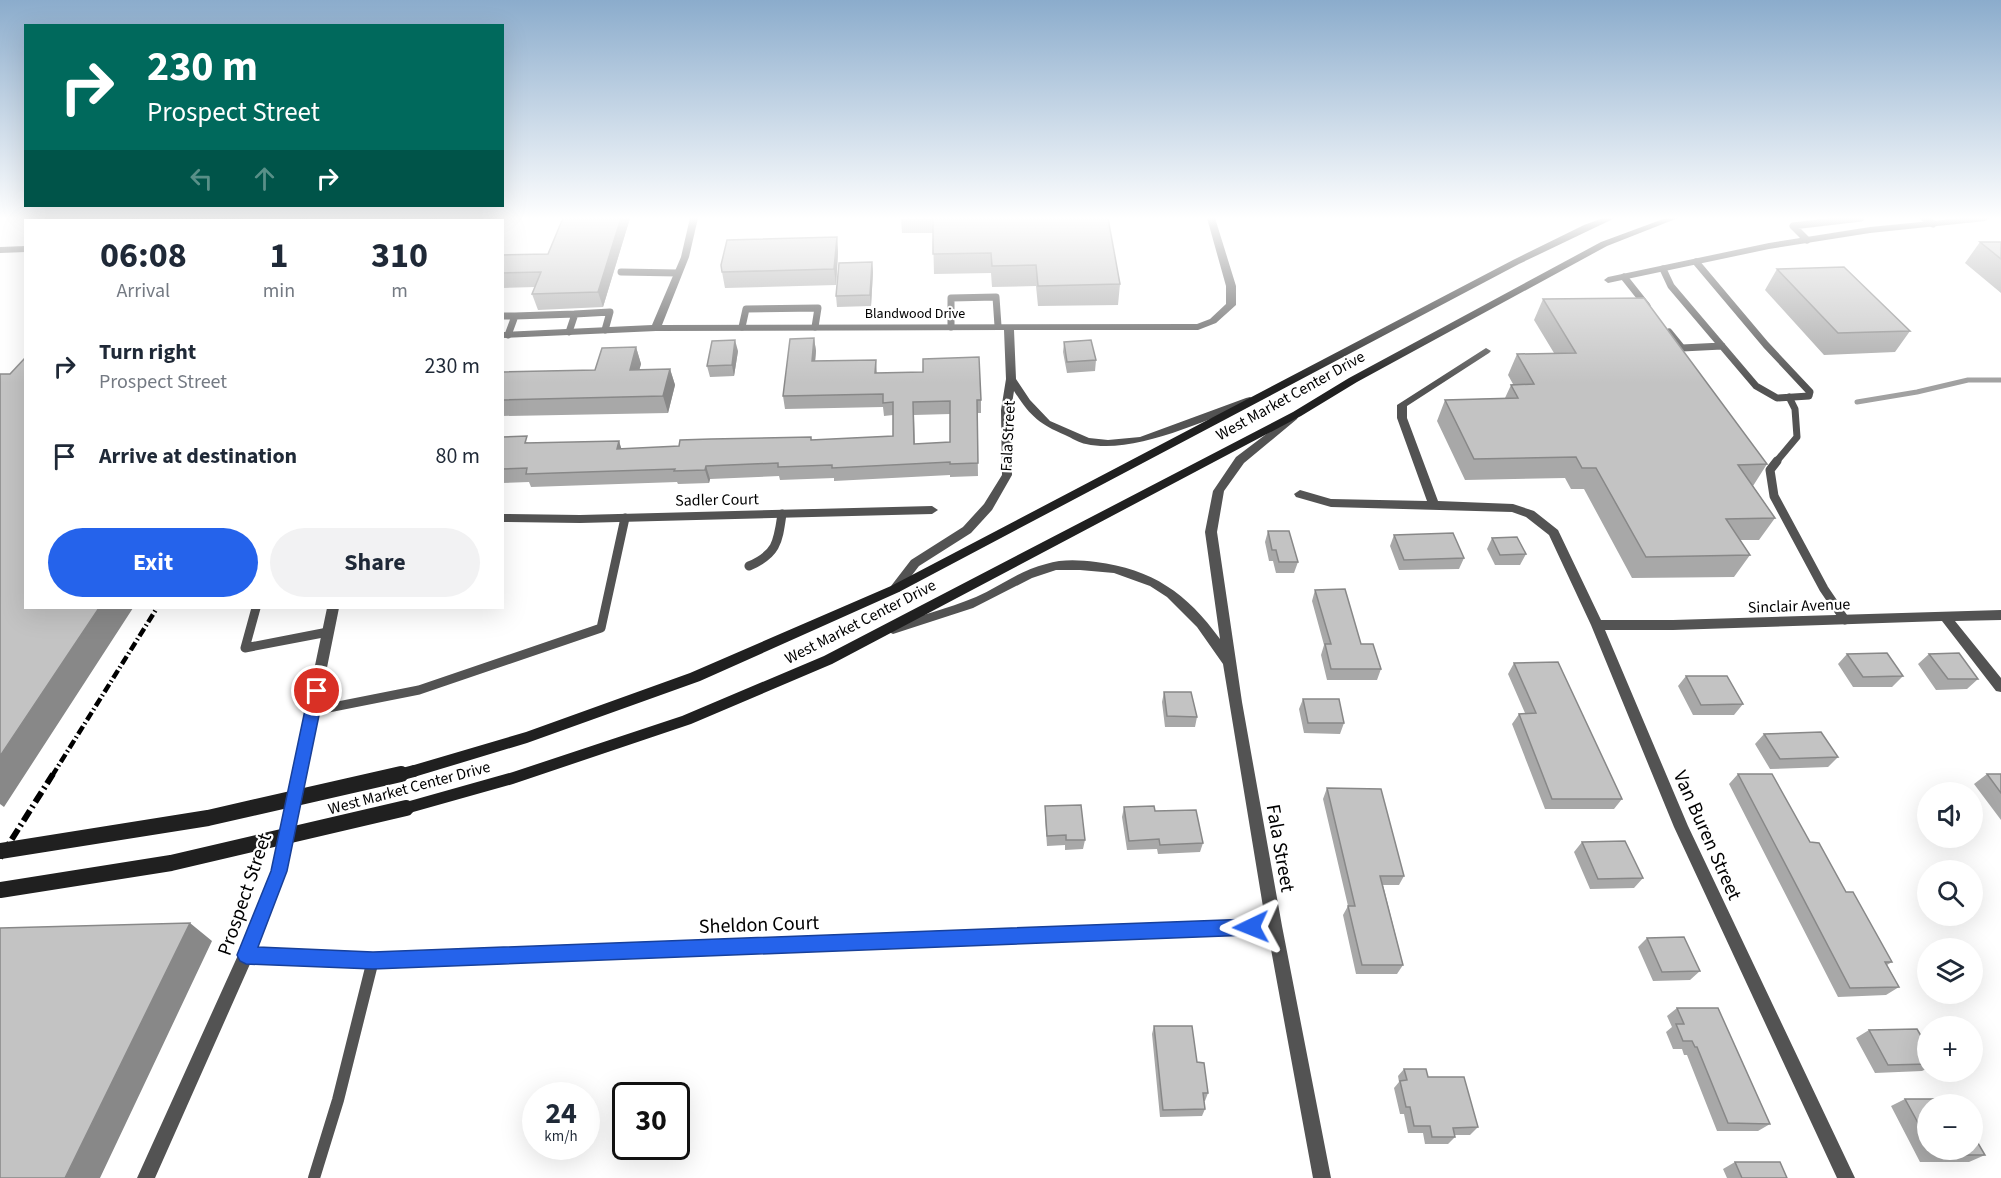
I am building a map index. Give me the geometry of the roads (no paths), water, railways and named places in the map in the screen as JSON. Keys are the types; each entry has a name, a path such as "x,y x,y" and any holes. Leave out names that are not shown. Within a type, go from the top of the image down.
{"main road":[{"name":"West Market Center Drive","path":"0,851 86,840 328,794 527,737 695,677 895,590 1495,273"},
{"name":"West Market Center Drive","path":"0,890 171,863 406,808 513,778 686,720 828,660 1297,414 1353,380 1551,273"}],"street":[{"path":"656,328 678,273"},
{"name":"Blandwood Drive","path":"505,335 656,328 742,327 1004,326 1178,329 1198,327 1213,321 1231,305 1231,286 1227,273"},
{"path":"1608,280 1644,273"},
{"name":"Fala Street","path":"895,590 915,563 967,530 988,507 1007,475 1006,410 1011,379 1004,326"},
{"path":"1300,494 1331,503 1434,505 1401,418 1402,405 1485,351"},
{"name":"Fala Street","path":"1011,379 1026,402 1046,423 1087,441 1108,443 1141,440 1265,394"},
{"name":"Fala Street","path":"1297,414 1240,460 1219,491 1211,532 1274,926 1322,1178"},
{"name":"Van Buren Street","path":"1434,505 1513,508 1530,514 1554,533 1597,625 1682,827 1846,1178"},
{"name":"Sadler Court","path":"504,518 625,518 932,510"},
{"name":"Fala Street","path":"877,634 981,600 1046,568 1074,565 1099,566 1147,578 1165,589 1197,616 1231,666"},
{"name":"Prospect Street","path":"146,1178 246,955 279,871 333,609"},
{"name":"Sinclair Avenue","path":"1597,625 2001,615"},
{"path":"1945,617 2001,687"},
{"name":"Sheldon Court","path":"933,938 1274,926"}],"lane":[{"path":"1665,273 1671,286 1755,386 1777,398 1809,396 1810,392 1773,353 1705,273"},
{"path":"1624,277 1653,315"},
{"path":"951,327 951,298 996,297 1004,326"},
{"path":"742,327 746,309 818,309 815,327"},
{"path":"504,316 610,312 605,330"},
{"path":"569,332 575,314"},
{"path":"505,335 515,316"},
{"path":"1661,323 1682,348 1722,346"},
{"path":"1789,398 1795,409 1797,436 1770,470 1774,496 1824,589 1845,620"},
{"path":"750,566 763,560 777,547 782,514"},
{"path":"313,711 419,690 601,628 625,518"},
{"path":"256,609 245,648 328,632"},
{"name":"Sheldon Court","path":"246,955 373,960 933,938"},
{"path":"314,1178 338,1100 373,960"}],"waterway":[{"path":"1857,402 1917,392 1968,380 2001,380"}],"railway":[{"path":"52,776 156,609"},
{"path":"0,858 53,774"}]}
